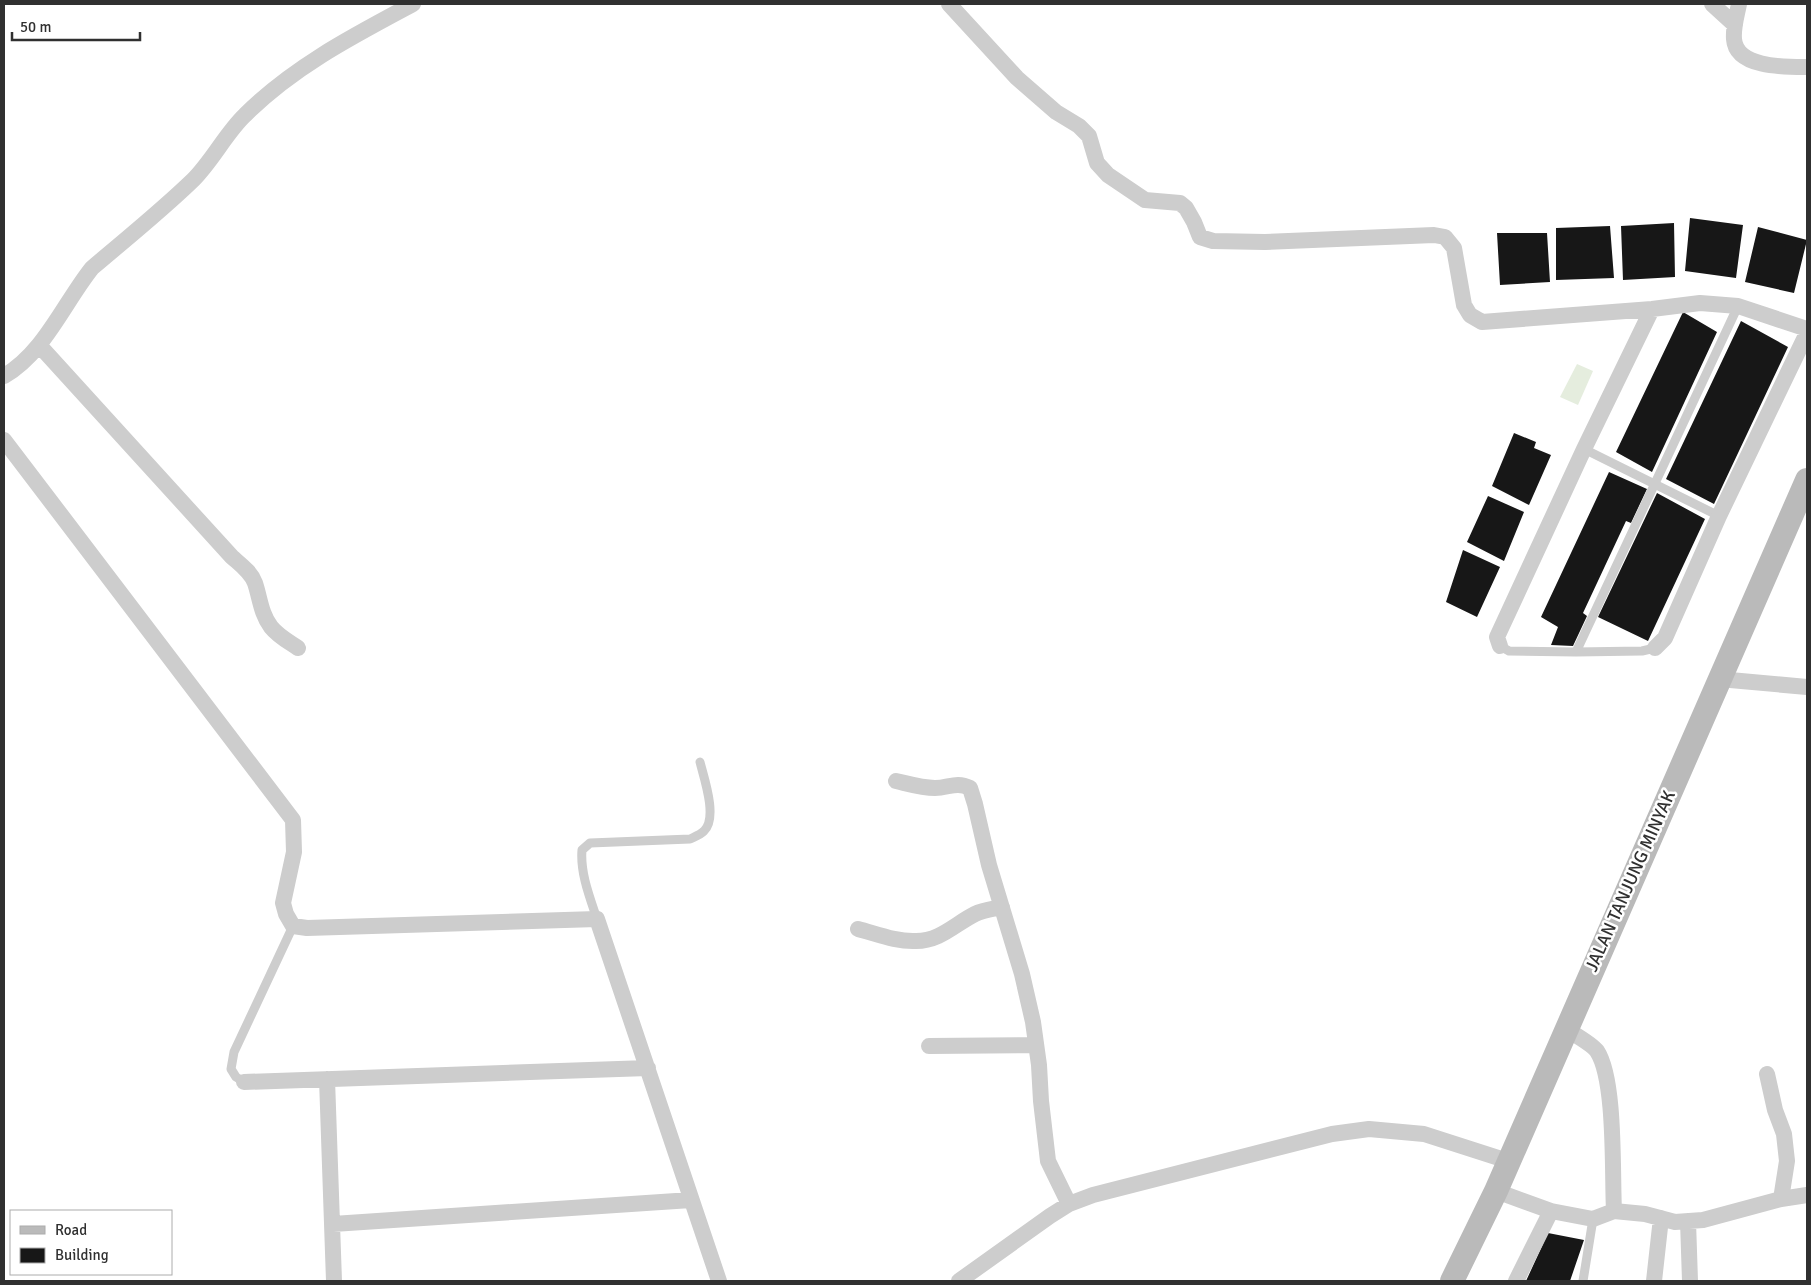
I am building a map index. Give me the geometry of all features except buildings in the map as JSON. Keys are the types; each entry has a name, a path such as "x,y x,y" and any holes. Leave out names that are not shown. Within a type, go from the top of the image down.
{"main road":[{"name":"JALAN TANJUNG MINYAK","path":"1452,1281 1496,1191 1718,679 1807,480"}],"street":[{"path":"4,376 12,371 39,345 92,268 193,180 211,160 244,116 298,70 324,53 412,4"},
{"path":"949,4 1017,78 1056,112 1079,126 1089,136 1097,163 1108,175 1145,200 1180,203 1186,208 1200,237 1213,241 1264,242 1434,235 1444,237 1454,248 1464,306 1470,315 1482,322 1652,309 1700,303 1738,306 1807,331 1719,516 1665,638 1655,648"},
{"path":"1712,4 1735,25"},
{"path":"1739,4 1734,41 1738,52 1745,58 1767,65 1807,67"},
{"path":"1500,646 1497,637 1584,449 1652,309"},
{"path":"39,345 232,557 246,570 255,582 263,612 270,626 279,636 298,648"},
{"path":"4,440 293,820 294,852 283,902 286,914 293,926 307,928 597,919 719,1281"},
{"path":"1718,679 1807,687"},
{"path":"896,781 913,786 936,788 962,783 970,788 1022,974 1039,1065 1040,1101 1048,1161 1069,1204"},
{"path":"858,930 900,940 916,941 932,938 950,931 977,913 1002,907"},
{"path":"1566,1029 1596,1050 1604,1066 1610,1103 1614,1211"},
{"path":"929,1046 1036,1045"},
{"path":"244,1082 648,1068"},
{"path":"1767,1074 1775,1110 1784,1134 1787,1161 1781,1199"},
{"path":"327,1079 334,1281"},
{"path":"959,1281 1069,1204 1093,1195 1332,1134 1368,1129 1424,1134 1508,1161"},
{"path":"1496,1191 1551,1211 1593,1219 1614,1211 1645,1214 1675,1222 1703,1220 1781,1199 1807,1195"},
{"path":"333,1224 691,1200"},
{"path":"1516,1281 1551,1211"},
{"path":"1654,1281 1661,1218"},
{"path":"1688,1221 1690,1281"}],"lane":[{"path":"1576,652 1738,306"},
{"path":"1584,449 1719,516"},
{"path":"1500,646 1509,651 1576,652 1642,651 1655,648"},
{"path":"597,919 581,861 582,850 590,843 690,840 704,831 709,822 710,808 700,762"},
{"path":"244,1082 236,1077 231,1069 234,1052 293,926"},
{"path":"1583,1281 1593,1219"}],"green space":[{"path":"1577,364 1593,371 1578,405 1560,397"}]}
